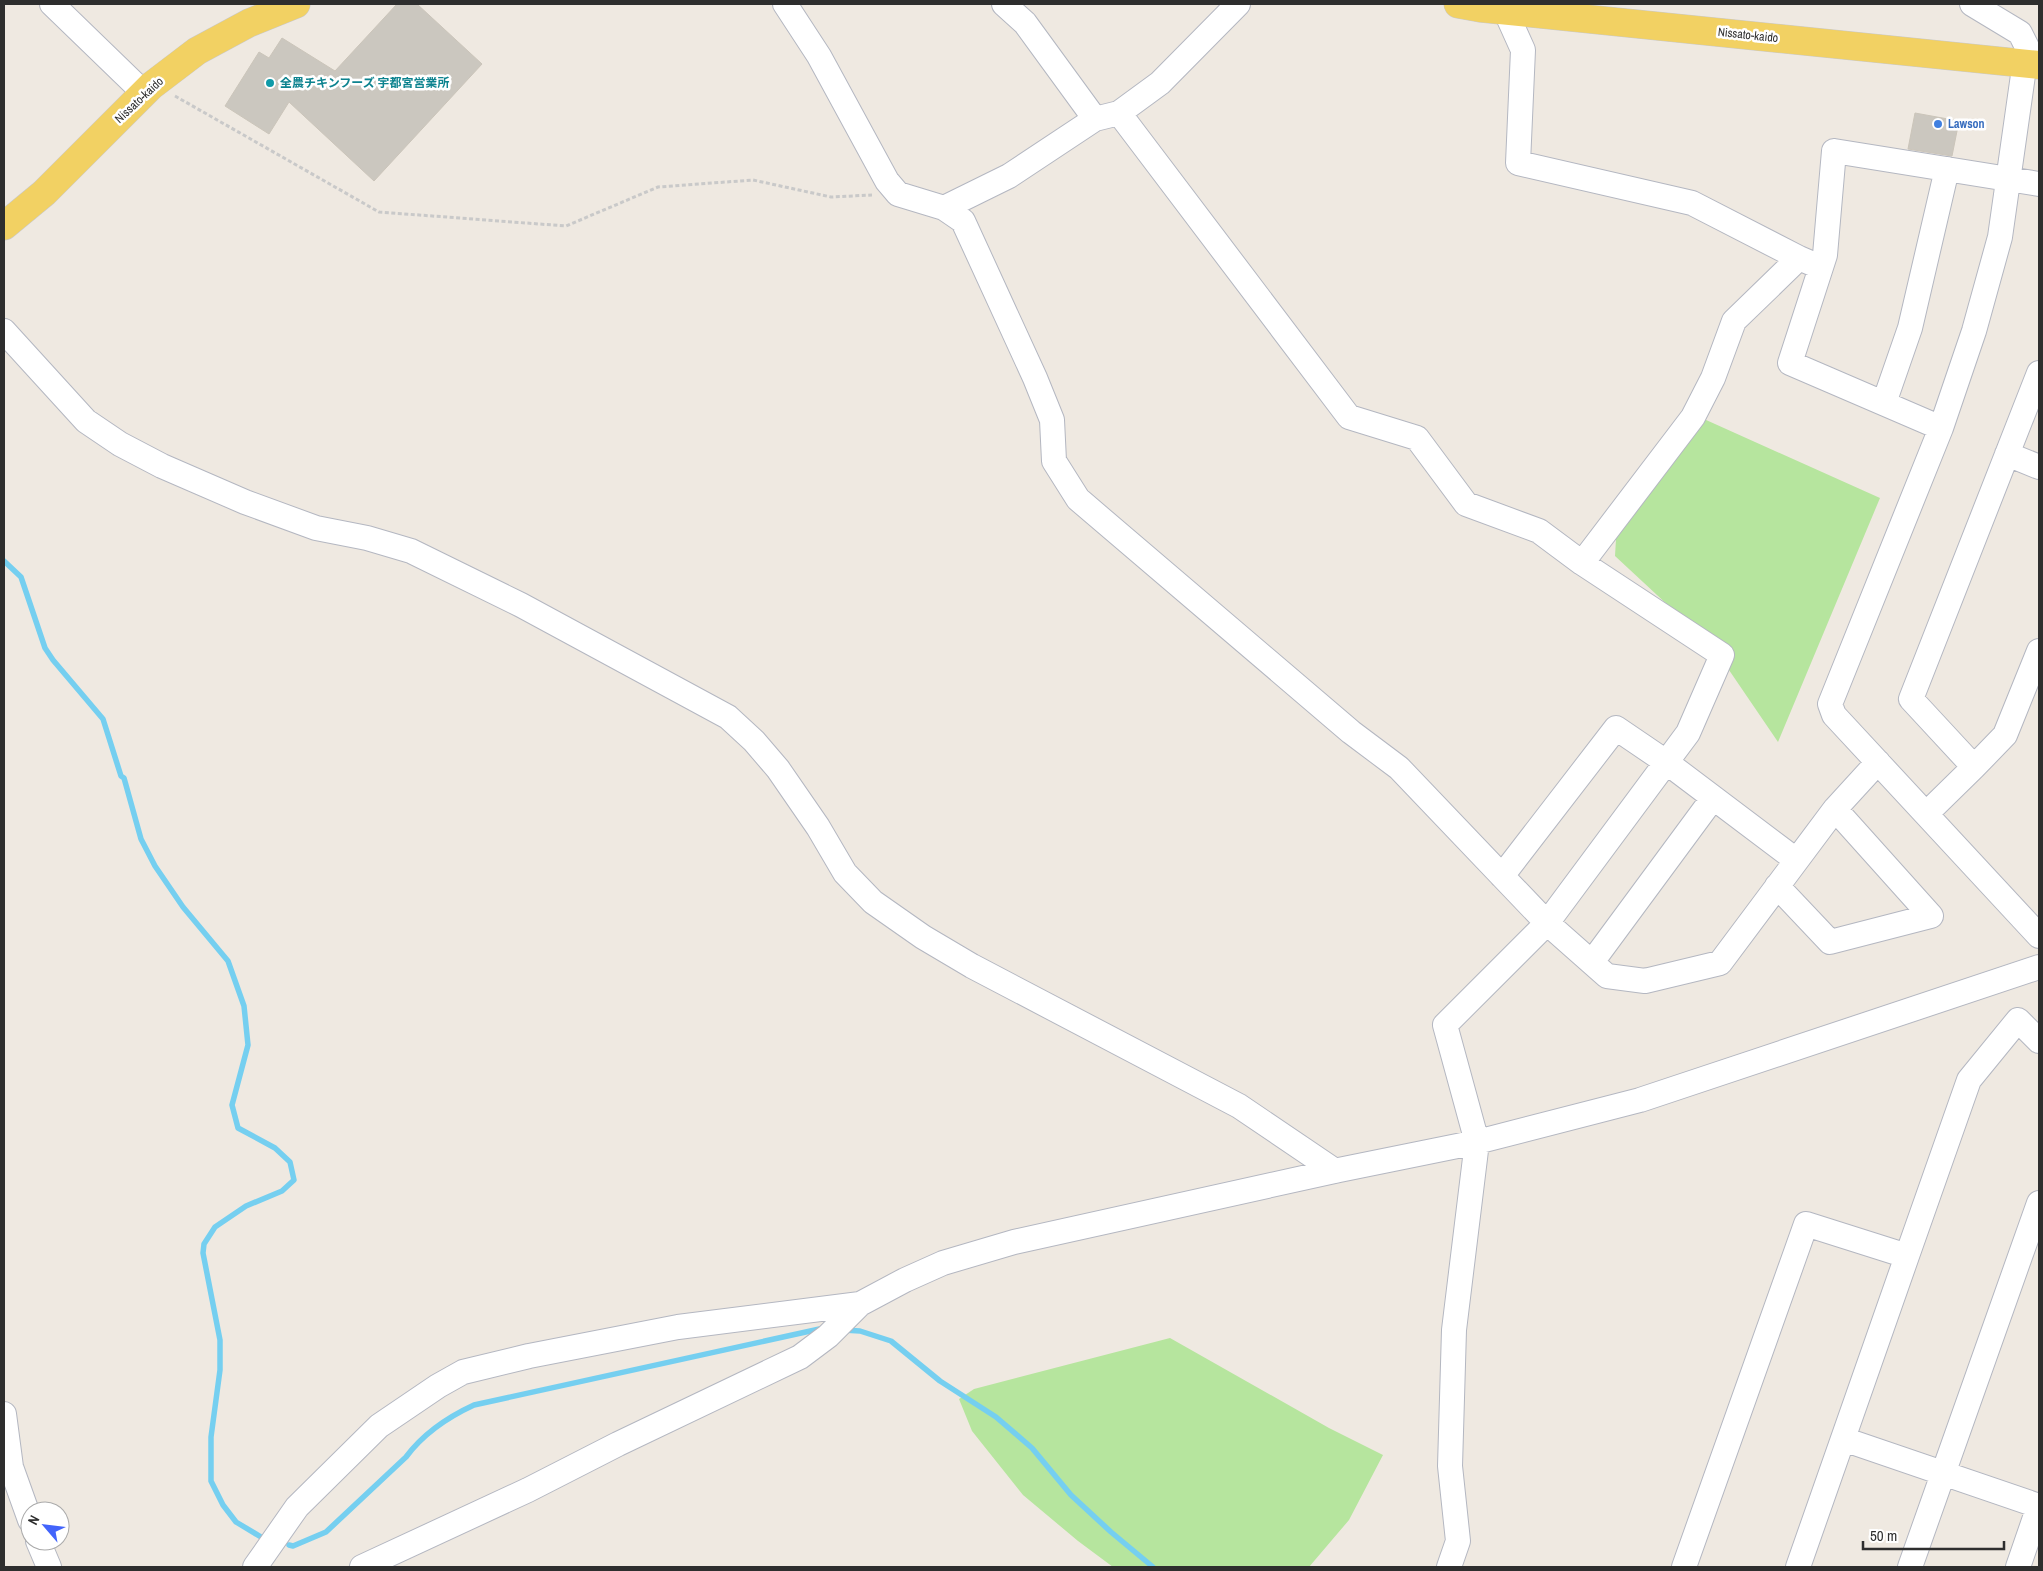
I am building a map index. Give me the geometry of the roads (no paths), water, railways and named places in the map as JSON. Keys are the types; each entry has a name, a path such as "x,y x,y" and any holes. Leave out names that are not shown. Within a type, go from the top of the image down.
{"main road":[{"name":"Nissato-kaido","path":"4,226 44,194 148,90 198,50 249,23 296,4"},
{"name":"Nissato-kaido","path":"1458,4 1505,7 2032,65"}],"street":[{"path":"52,4 148,90"},
{"path":"785,4 819,56 887,181 898,194 944,208 962,221 1052,420 1054,461 1078,500 1351,732 1399,768 1548,923 1607,976 1645,981 1720,963 1835,809 1878,762"},
{"path":"1004,4 1025,23 1096,119"},
{"path":"944,208 1009,176 1096,119 1119,113 1160,83 1238,4"},
{"path":"1972,4 2020,33 2027,47 2032,65 2008,179 2000,236 1974,331 1941,428 1830,704 1834,715 2039,936"},
{"path":"1505,7 1524,50 1518,163 1692,203 1821,268"},
{"path":"1119,113 1349,417 1417,438 1466,504 1539,531 1582,563 1722,655 1688,733 1548,923 1445,1025 1477,1142 1454,1330 1450,1466 1458,1541 1449,1567"},
{"path":"1941,428 1790,363 1825,255 1834,150 2039,184"},
{"path":"1884,404 1910,328 1947,169"},
{"path":"1582,563 1693,417 1713,378 1734,321 1799,258"},
{"path":"4,331 86,422 120,444 162,466 245,502 316,528 367,538 411,551 521,605 728,717 778,768 818,827 845,873 873,902 923,937 972,966 1239,1106 1335,1171"},
{"path":"1974,767 1911,699 2039,373"},
{"path":"2007,454 2039,467"},
{"path":"1926,814 2005,736 2039,651"},
{"path":"1502,876 1616,728 1666,762 1796,860"},
{"path":"1592,962 1713,798"},
{"path":"1777,886 1830,942 1931,916 1835,809"},
{"path":"362,1567 528,1490 618,1444 800,1357 828,1336 853,1311 905,1280 943,1263 1014,1242 1335,1171 1477,1142 1640,1100 2039,967"},
{"path":"1798,1567 1969,1080 2018,1020 2039,1041"},
{"path":"1910,1567 2039,1202"},
{"path":"1684,1567 1806,1224 1907,1256"},
{"path":"255,1567 297,1507 379,1426 438,1386 463,1372 529,1356 678,1328 853,1311"},
{"path":"4,1414 12,1467 24,1501"},
{"path":"1843,1439 2039,1506 2018,1567"},
{"path":"42,1551 49,1567"}],"waterway":[{"path":"4,561 21,577 45,648 103,719 121,776 124,778 141,839 155,866 183,907 228,961 244,1006 248,1045 232,1105 238,1128 275,1148 290,1162 294,1180 282,1191 246,1206 215,1227 204,1244 203,1253 220,1340 220,1370 211,1437 211,1481 223,1505 236,1522 266,1540"},
{"path":"289,1545 293,1546 326,1532 428,1434 455,1415 474,1405 824,1328"},
{"path":"843,1330 860,1331 891,1341 940,1381 996,1417 1032,1448 1071,1495 1153,1567"}],"place":[{"name":"全農チキンフーズ 宇都宮営業所","path":"270,83"},
{"name":"Lawson","path":"1938,124"}]}
